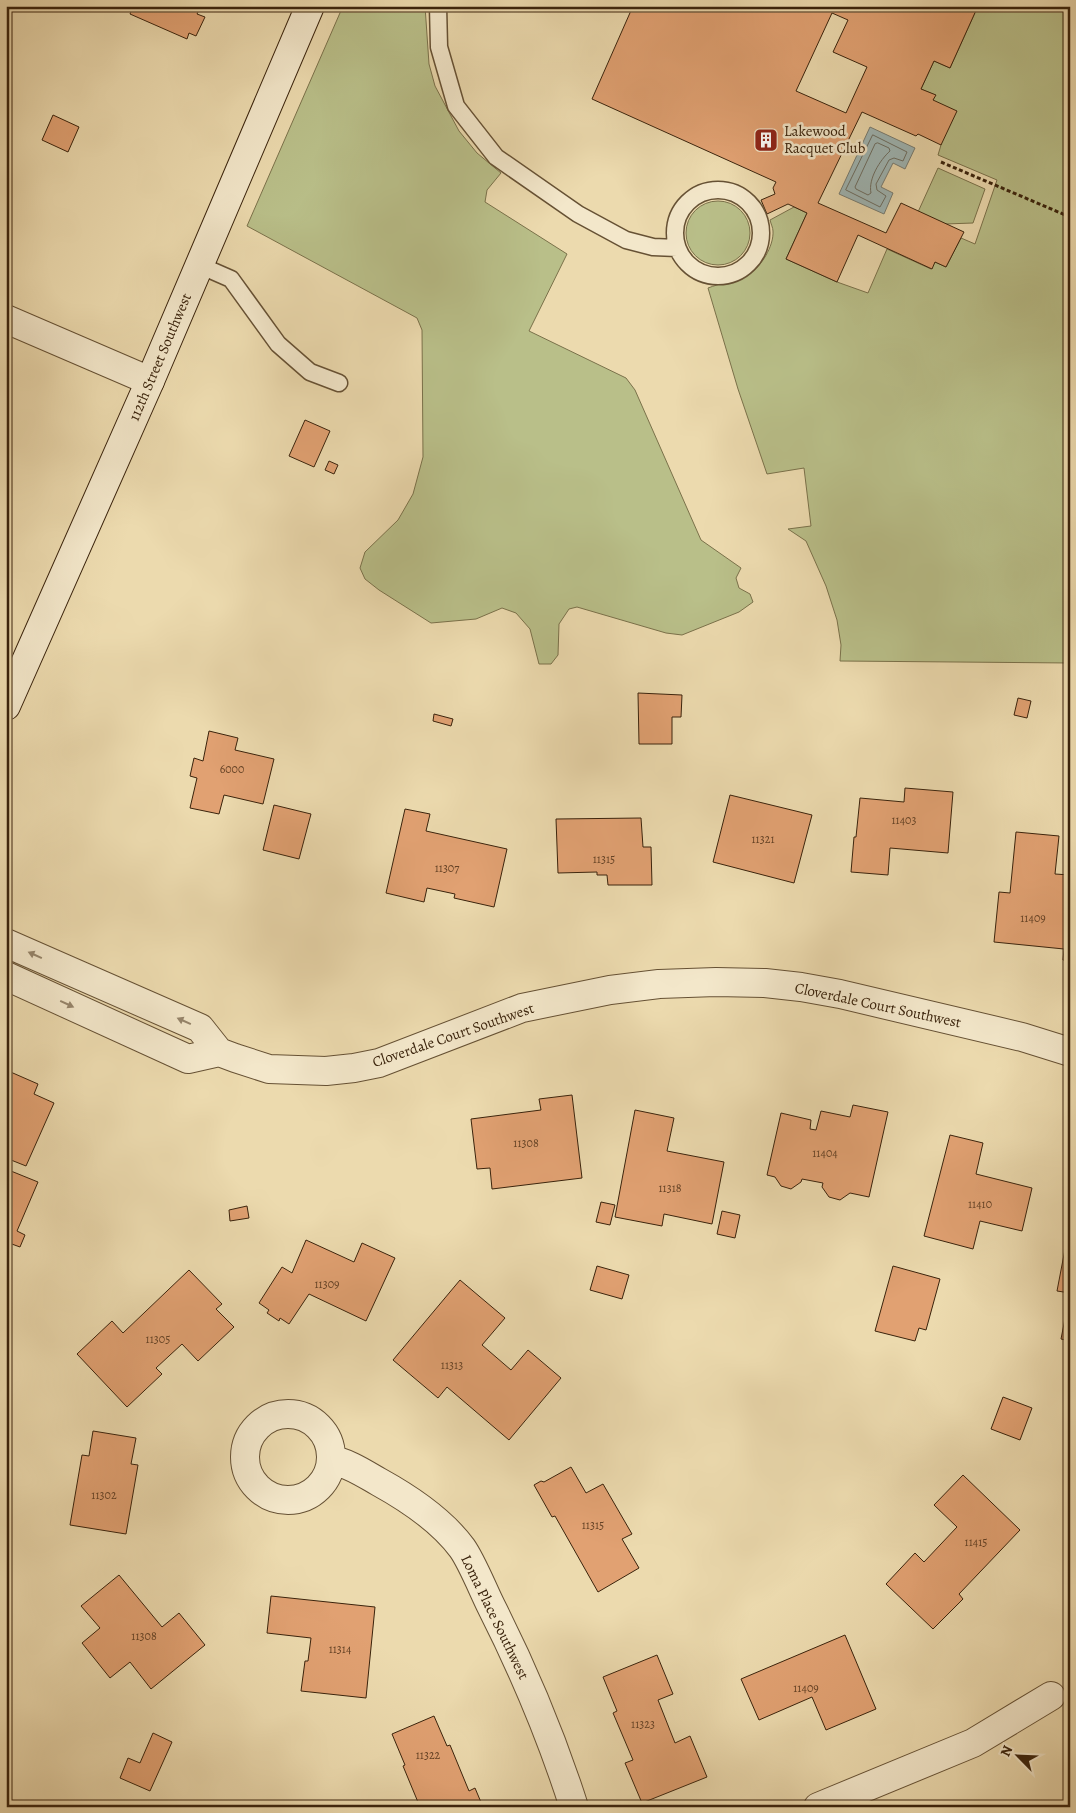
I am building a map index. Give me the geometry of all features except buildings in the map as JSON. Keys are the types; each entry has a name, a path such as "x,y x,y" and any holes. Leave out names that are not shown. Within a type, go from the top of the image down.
{"street":[{"name":"112th Street Southwest","path":"6,706 150,381 310,6"},
{"path":"6,319 150,381"},
{"path":"6,943 200,1028 219,1052 188,1059 6,976"},
{"name":"Cloverdale Court Southwest","path":"219,1052 269,1069 326,1072 379,1063 522,1008 610,990 659,984 716,982 765,983 840,994 1022,1037 1070,1052"},
{"name":"Loma Place Southwest","path":"331,1460 364,1473 406,1497 434,1520 462,1549 518,1659 559,1760 574,1807"},
{"path":"818,1807 973,1743 1051,1696"}],"lane":[{"path":"438,6 439,46 456,106 496,157 578,214 626,240 653,248 677,248"},
{"path":"721,190 734,193 746,201 756,212 760,225 760,240 756,253 748,265 736,273 722,277 708,276 694,270 684,261 677,248 674,234 676,220 683,207 694,197 706,191 721,190"},
{"path":"199,265 231,279 278,344 310,372 339,383"}],"path":[{"path":"941,162 1070,216"}],"green space":[{"path":"343,6 425,6 429,64 435,86 459,131 477,153 501,173 487,190 485,202 567,254 529,331 626,378 635,390 701,540 741,568 736,578 739,588 750,594 753,602 739,612 682,635 666,633 577,607 569,609 559,624 558,655 551,664 539,664 530,629 516,613 502,608 476,619 431,623 365,579 360,568 365,552 398,520 413,494 423,457 422,330 417,318 247,226"},
{"path":"978,6 1070,6 1070,663 840,661 841,645 837,620 826,586 806,541 788,529 811,526 804,468 767,474 738,389 708,288 741,278 754,271 766,256 773,237 770,220 794,207 807,213 786,259 837,282 868,293 887,249 931,269 935,262 946,267 961,238 975,244 997,180 938,155 941,145 933,100 935,95 921,89 934,61 950,68"},
{"path":"938,168 985,189 973,223 945,224 918,212"},
{"path":"712,201 724,201 741,210 748,221 750,233 748,245 741,256 724,265 712,265 700,260 691,251 686,239 686,227 691,215 700,206"}],"water":[{"path":"870,127 915,148 905,169 893,163 881,187 893,193 884,214 839,194"}],"place":[{"name":"Lakewood Racquet Club","path":"766,140"}]}
